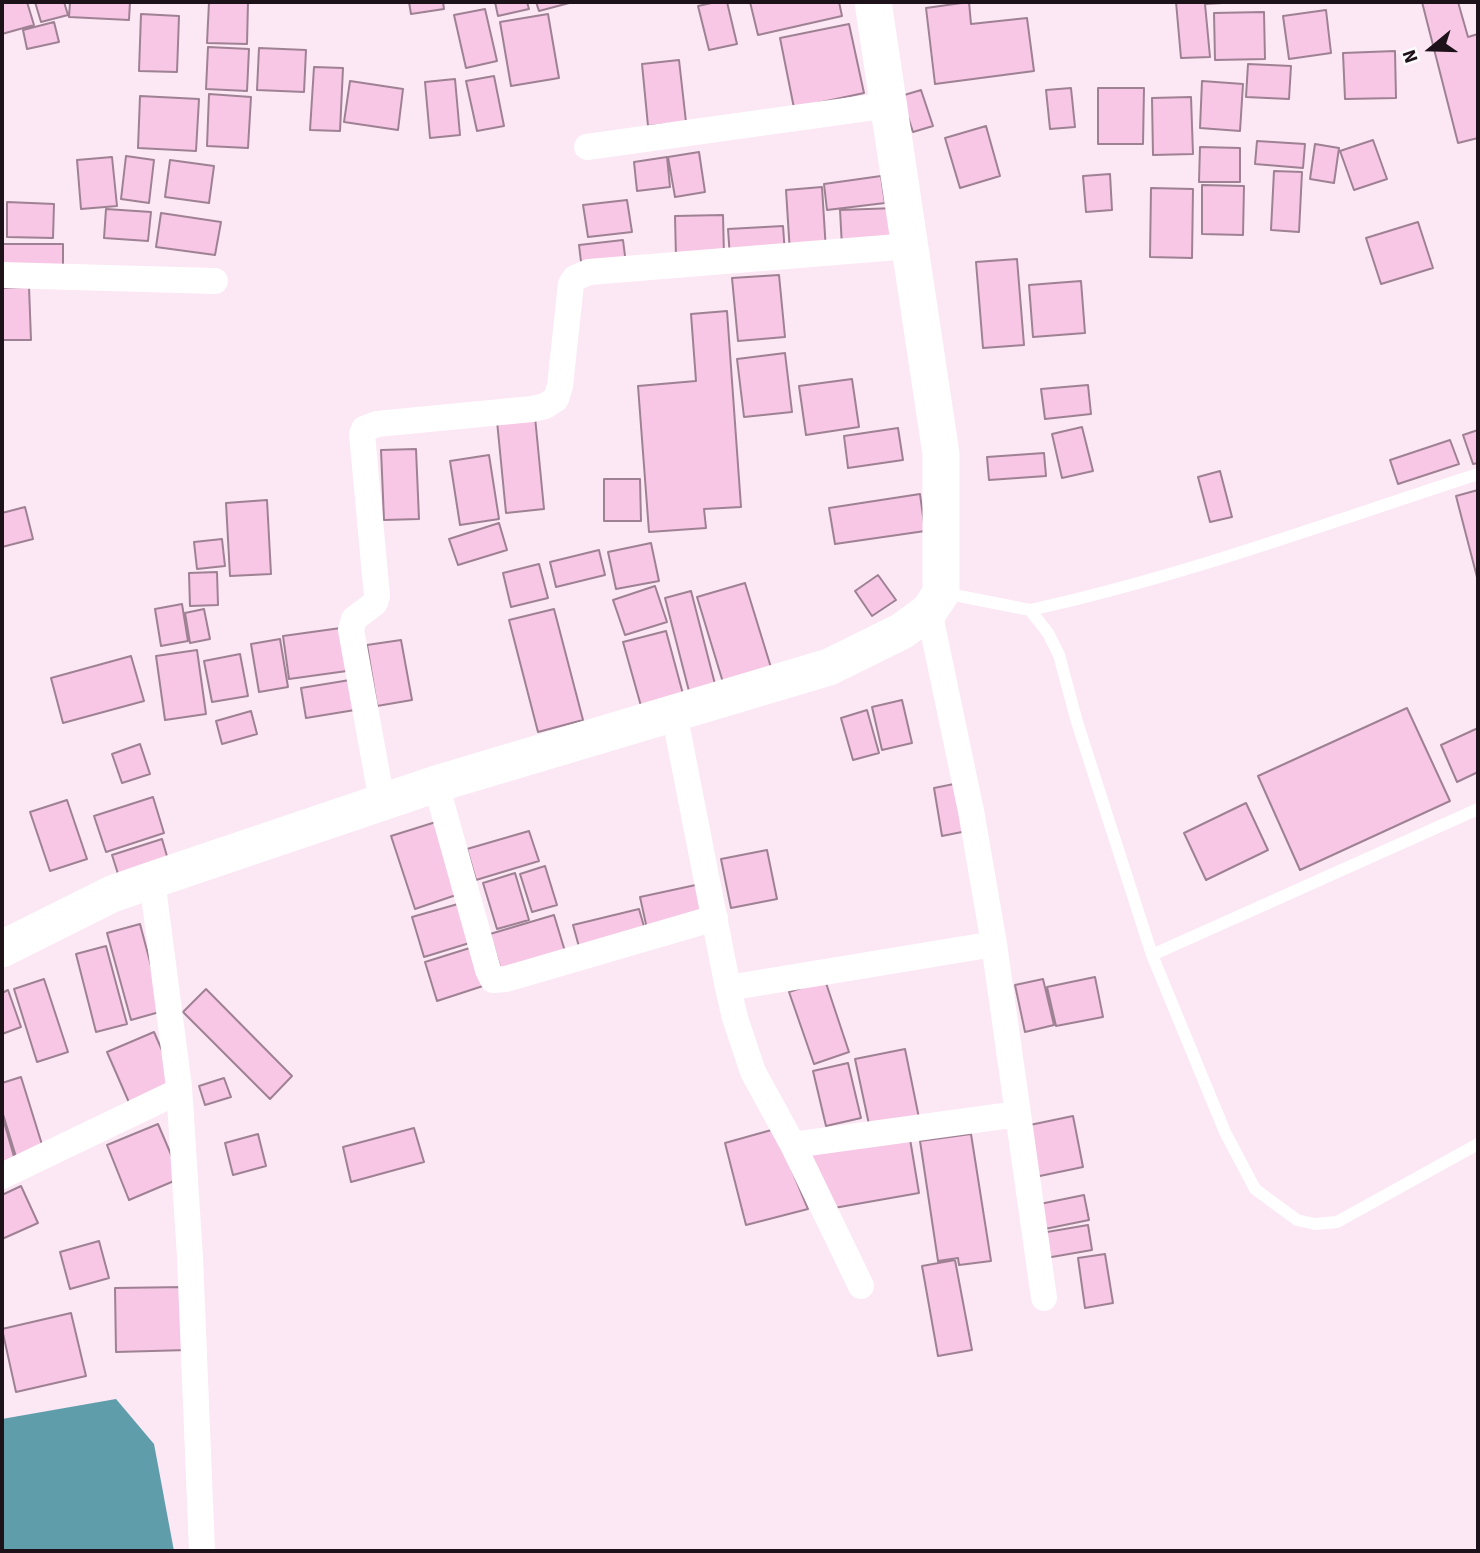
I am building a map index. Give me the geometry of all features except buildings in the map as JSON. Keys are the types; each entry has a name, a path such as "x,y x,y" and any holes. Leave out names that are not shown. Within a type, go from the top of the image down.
{"main road":[{"path":"2,949 112,894 152,880 436,784 829,667 902,631 935,602 941,454 873,2"}],"street":[{"path":"587,147 889,105"},
{"path":"382,802 351,630 354,619 375,603 377,596 362,434 364,429 377,424 532,409 545,406 556,399 560,386 571,284 575,278 589,272 909,246"},
{"path":"2,275 215,281"},
{"path":"935,602 994,944 1044,1298"},
{"path":"674,713 735,1018 753,1072 793,1145 862,1286"},
{"path":"436,784 493,980 506,979 715,918"},
{"path":"152,880 179,1091 190,1257 202,1551"},
{"path":"729,988 994,944"},
{"path":"2,1176 179,1091"},
{"path":"793,1145 1018,1114"}],"lane":[{"path":"935,602 1030,610 1068,602 1180,571 1478,474"},
{"path":"1030,610 1048,633 1059,655 1077,722 1152,956 1225,1132 1255,1189 1297,1220 1315,1224 1337,1222 1478,1144"},
{"path":"1152,956 1478,809"}],"water":[{"path":"116,1399 154,1444 174,1551 2,1551 2,1419"}]}
